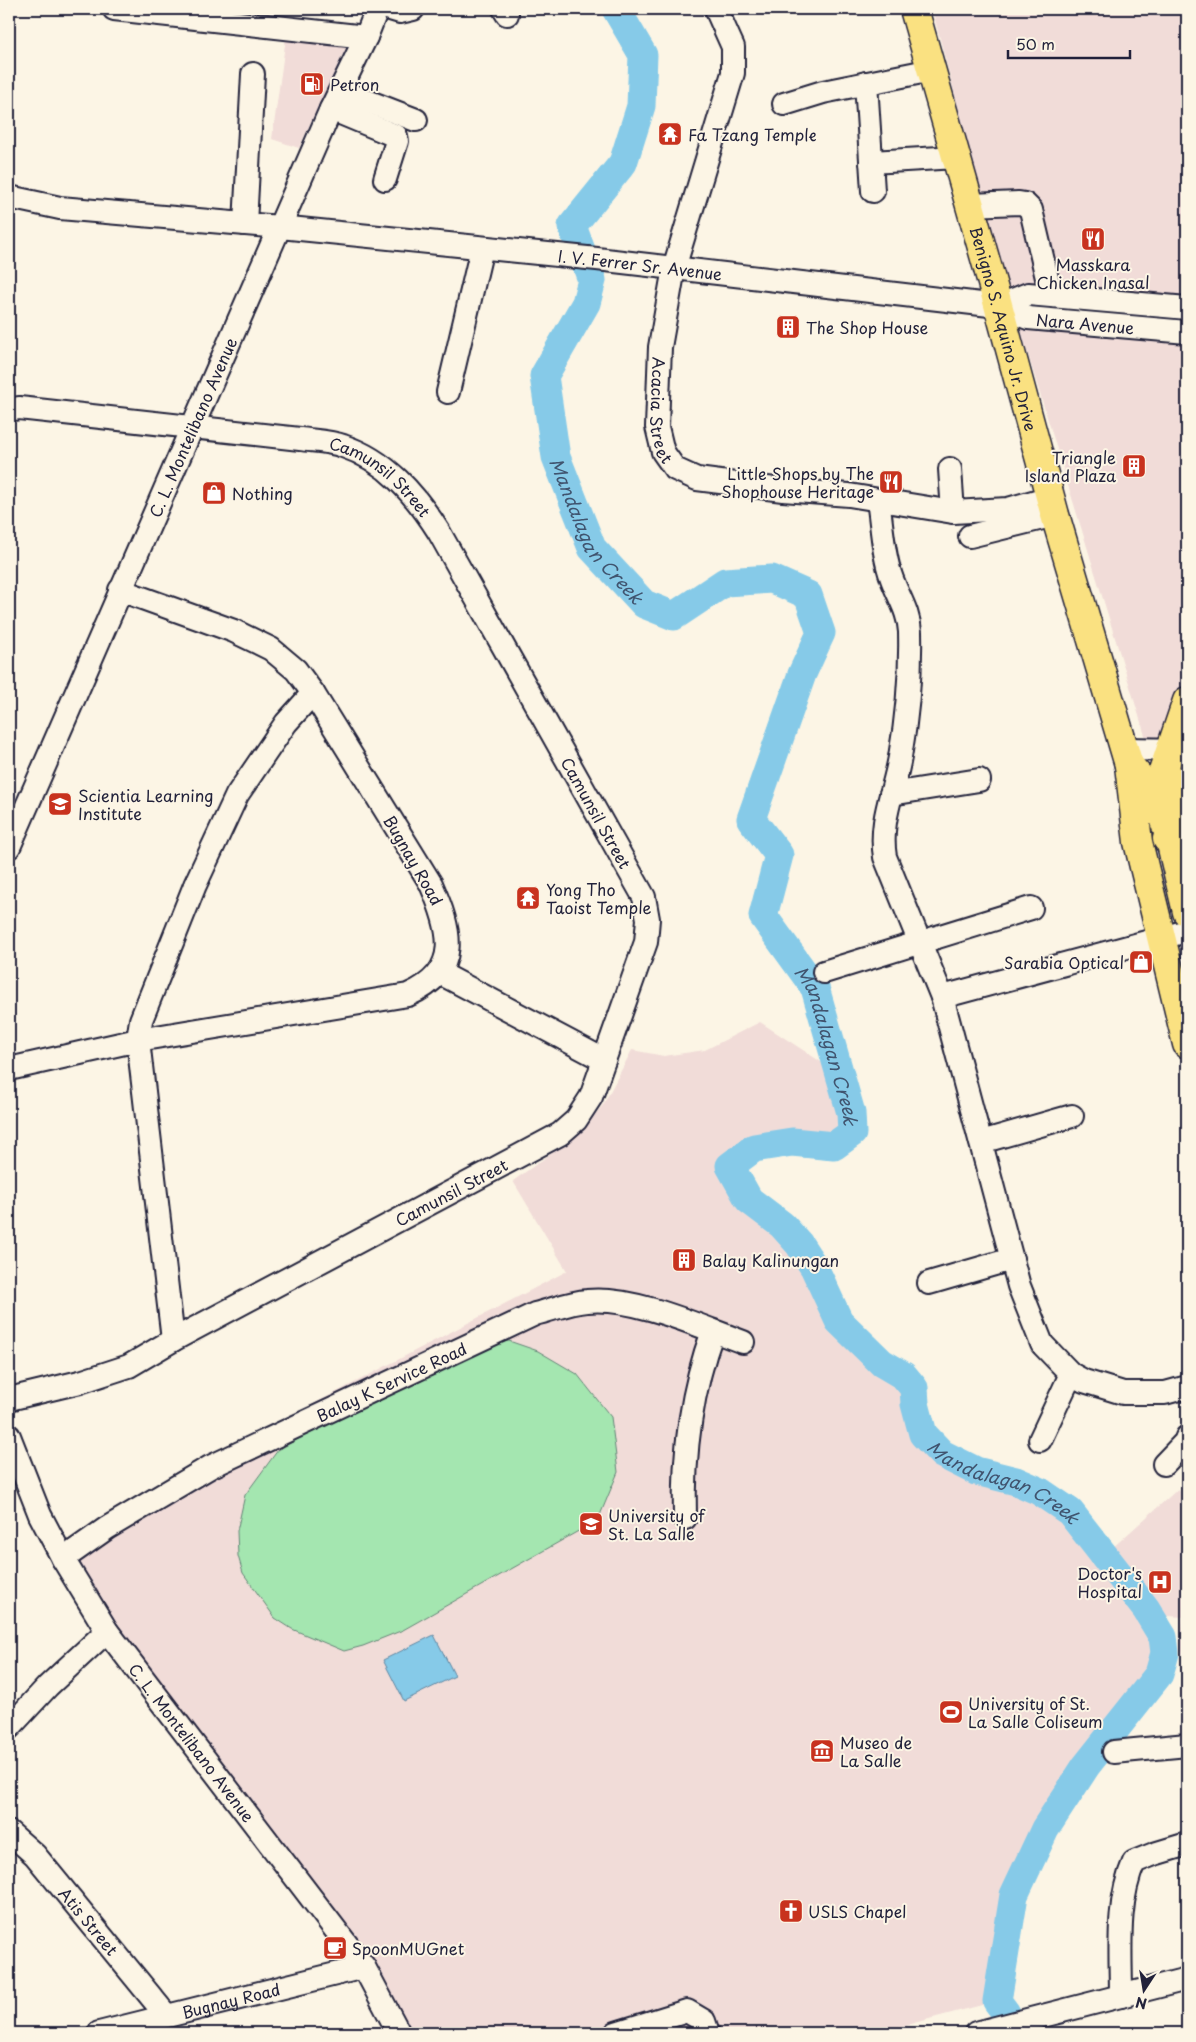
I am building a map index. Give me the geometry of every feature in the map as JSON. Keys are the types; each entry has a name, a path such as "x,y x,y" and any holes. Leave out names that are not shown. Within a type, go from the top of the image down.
{"main road":[{"name":"Benigno S. Aquino Jr. Drive","path":"914,9 970,205 1052,506 1126,757 1138,842 1187,1044"},
{"path":"1138,842 1154,795 1179,750 1187,701"},
{"name":"Benigno S. Aquino Jr. Drive","path":"1126,757 1154,795 1169,835 1187,912"},
{"path":"1150,891 1187,779"}],"street":[{"path":"114,9 366,37"},
{"name":"C. L. Montelibano Avenue","path":"9,847 120,590 377,9"},
{"path":"390,9 400,12 413,9"},
{"name":"Acacia Street","path":"716,9 733,47 733,73 674,268 660,348 657,427 662,452 675,469 697,479 878,500 953,512 1052,506"},
{"path":"784,104 823,92 932,70"},
{"path":"245,224 253,74"},
{"path":"866,83 873,191"},
{"path":"336,100 416,120"},
{"path":"336,100 396,136 397,141 384,179"},
{"path":"871,162 956,157"},
{"name":"I. V. Ferrer Sr. Avenue","path":"9,197 60,208 280,226 597,259 998,306"},
{"path":"970,205 1018,203 1025,204 1031,210 1051,295"},
{"path":"448,392 482,248"},
{"name":"Nara Avenue","path":"998,306 1028,294 1177,307"},
{"name":"Nara Avenue","path":"998,306 1028,318 1187,332"},
{"path":"1164,329 1177,307"},
{"name":"Camunsil Street","path":"9,410 19,408 194,426 341,445 374,459 399,481 428,513 586,790 644,897 648,920 646,942 591,1097 576,1120 560,1134 172,1340 129,1366 80,1382 9,1399"},
{"path":"950,469 953,512"},
{"path":"878,500 892,579 906,605 910,631 906,721 900,759 890,794 883,832 885,857 942,997 1019,1286 1042,1344 1071,1374 1084,1381 1123,1392 1165,1393 1187,1389"},
{"path":"970,536 1052,506"},
{"name":"Bugnay Road","path":"9,1069 138,1040 408,995 424,988 440,973 450,946 445,916 432,884 313,693 296,670 271,649 234,631 120,590"},
{"path":"172,1340 138,1040 148,998 195,885 237,795 286,723 313,693"},
{"path":"1126,757 1179,750"},
{"path":"890,794 979,780"},
{"path":"824,972 1030,908"},
{"path":"942,997 1187,931"},
{"path":"440,973 604,1060"},
{"path":"981,1142 1072,1116"},
{"path":"929,1283 1012,1259"},
{"name":"Balay K Service Road","path":"63,1559 107,1528 210,1467 535,1314 587,1301 618,1302 660,1313 743,1342"},
{"path":"684,1518 686,1441 704,1356 713,1331"},
{"path":"1040,1440 1071,1374"},
{"name":"C. L. Montelibano Avenue","path":"9,1436 14,1469 63,1559 107,1631 364,1967 399,2033"},
{"path":"1164,1464 1185,1442 1187,1437"},
{"path":"9,1728 48,1686 107,1631"},
{"path":"1114,1752 1187,1745"},
{"name":"Atis Street","path":"9,1832 35,1855 166,2015"},
{"path":"1121,1996 1121,1925 1127,1879 1134,1862 1187,1844"},
{"name":"Bugnay Road","path":"99,2033 364,1967"},
{"path":"976,2033 1187,1979"},
{"path":"616,2033 687,2011 704,2021 708,2033"}],"shaded area":[{"path":"932,9 1187,9 1187,872 997,254"},
{"path":"287,30 350,39 299,148 272,139"},
{"name":"University of St. La Salle","path":"760,1022 838,1073 851,1113 852,1133 834,1146 792,1142 754,1148 730,1166 749,1200 782,1225 799,1244 814,1267 839,1321 882,1363 904,1376 914,1388 915,1404 923,1434 942,1454 976,1471 1016,1481 1039,1491 1070,1512 1146,1609 1163,1637 1165,1653 1159,1674 1086,1766 1045,1829 1014,1895 997,2001 876,2033 411,2033 363,1949 95,1596 68,1545 207,1460 567,1271 513,1181 577,1135 603,1105 632,1050 664,1056 705,1050"},
{"name":"Doctor's Hospital","path":"1178,1489 1187,1501 1187,1663 1180,1649 1183,1617 1154,1615 1110,1550"}],"green space":[{"path":"509,1341 538,1351 577,1374 611,1417 618,1472 598,1520 403,1630 363,1646 344,1651 292,1629 275,1618 243,1573 238,1556 237,1531 245,1495 278,1450 347,1412 479,1347"}],"water":[{"path":"434,1635 455,1676 404,1701 383,1660"}],"waterway":[{"name":"Mandalagan Creek","path":"616,9 643,55 641,106 623,163 572,226 592,280 586,303 544,376 556,457 592,548 644,604 674,616 725,582 772,579 808,595 821,633 802,674 751,819 779,855 763,916 815,988 851,1113 852,1133 834,1146 792,1142 754,1148 730,1166 749,1200 782,1225 799,1244 814,1267 839,1321 882,1363 904,1376 914,1388 915,1404 923,1434 942,1454 976,1471 1016,1481 1039,1491 1070,1512 1146,1609 1163,1637 1165,1653 1159,1674 1086,1766 1045,1829 1014,1895 997,2001 1006,2013"}],"place":[{"name":"Petron","path":"312,84"},
{"name":"Fa Tzang Temple","path":"670,134"},
{"name":"Masskara Chicken Inasal","path":"1093,239"},
{"name":"The Shop House","path":"788,327"},
{"name":"Triangle Island Plaza","path":"1134,466"},
{"name":"Little Shops by The Shophouse Heritage","path":"891,482"},
{"name":"Nothing","path":"214,493"},
{"name":"Scientia Learning Institute","path":"60,804"},
{"name":"Yong Tho Taoist Temple","path":"528,898"},
{"name":"Sarabia Optical","path":"1141,962"},
{"name":"Balay Kalinungan","path":"684,1260"},
{"name":"University of St. La Salle","path":"591,1524"},
{"name":"Doctor's Hospital","path":"1160,1582"},
{"name":"University of St. La Salle Coliseum","path":"951,1712"},
{"name":"Museo de La Salle","path":"822,1751"},
{"name":"USLS Chapel","path":"791,1911"},
{"name":"SpoonMUGnet","path":"335,1948"}]}
